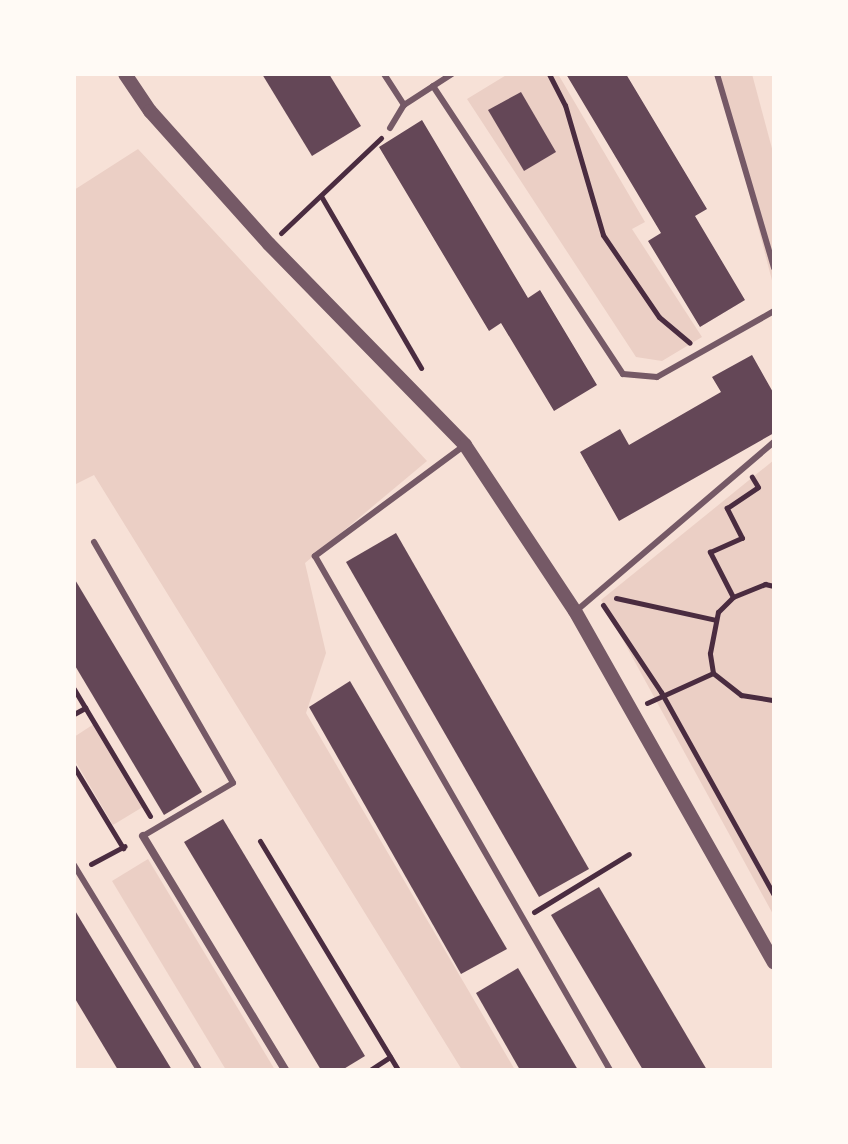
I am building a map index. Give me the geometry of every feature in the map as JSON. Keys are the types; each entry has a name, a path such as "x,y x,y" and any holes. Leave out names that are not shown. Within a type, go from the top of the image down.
{"street":[{"path":"125,74 150,111 269,244 465,445 575,611 774,963"},
{"path":"143,836 285,1070"}],"lane":[{"path":"384,74 404,105"},
{"path":"390,128 404,105 452,74"},
{"path":"717,74 774,268"},
{"path":"433,86 623,374 657,377 774,311"},
{"path":"575,611 774,442"},
{"path":"465,445 315,556 610,1070"},
{"path":"94,542 233,783 143,836"},
{"path":"75,870 199,1070"}],"path":[{"path":"549,74 565,105 603,235 659,317 700,352"},
{"path":"269,244 370,150"},
{"path":"321,196 425,376"},
{"path":"733,597 710,552 742,538 727,508 758,487 746,466"},
{"path":"713,673 716,620 733,597 765,584 774,586"},
{"path":"596,594 716,620"},
{"path":"596,594 661,692 774,895"},
{"path":"633,712 661,692 713,673"},
{"path":"713,673 741,695 773,702"},
{"path":"74,689 157,828"},
{"path":"74,714 85,708"},
{"path":"74,767 123,848 75,870"},
{"path":"260,841 398,1070"},
{"path":"523,919 629,854"},
{"path":"370,1070 390,1057"}],"shaded area":[{"path":"508,74 558,74 645,222 632,229 702,337 662,361 636,357 467,99"},
{"path":"718,74 752,74 774,156 774,288"},
{"path":"138,149 427,461 305,563 326,653 306,713 515,1070 462,1070 94,475 74,485 74,190"},
{"path":"774,460 774,916 601,600"},
{"path":"97,722 146,805 113,825 74,759 74,737"},
{"path":"148,859 275,1070 226,1070 112,881"}],"building":[{"path":"262,74 329,74 361,126 312,156"},
{"path":"566,74 626,74 707,209 695,216 745,300 700,327 648,241 661,233"},
{"path":"521,92 556,152 524,171 488,110"},
{"path":"422,120 528,298 540,290 597,385 554,411 501,323 489,331 379,147"},
{"path":"752,355 774,394 774,433 619,521 580,452 620,429 629,445 721,392 712,377"},
{"path":"396,533 589,869 539,897 346,562"},
{"path":"74,578 202,792 164,815 74,664"},
{"path":"350,681 507,949 461,974 309,707"},
{"path":"223,819 365,1056 342,1070 321,1070 184,842"},
{"path":"599,887 707,1070 643,1070 551,915"},
{"path":"74,909 172,1070 118,1070 74,997"},
{"path":"518,968 578,1070 520,1070 476,993"}]}
